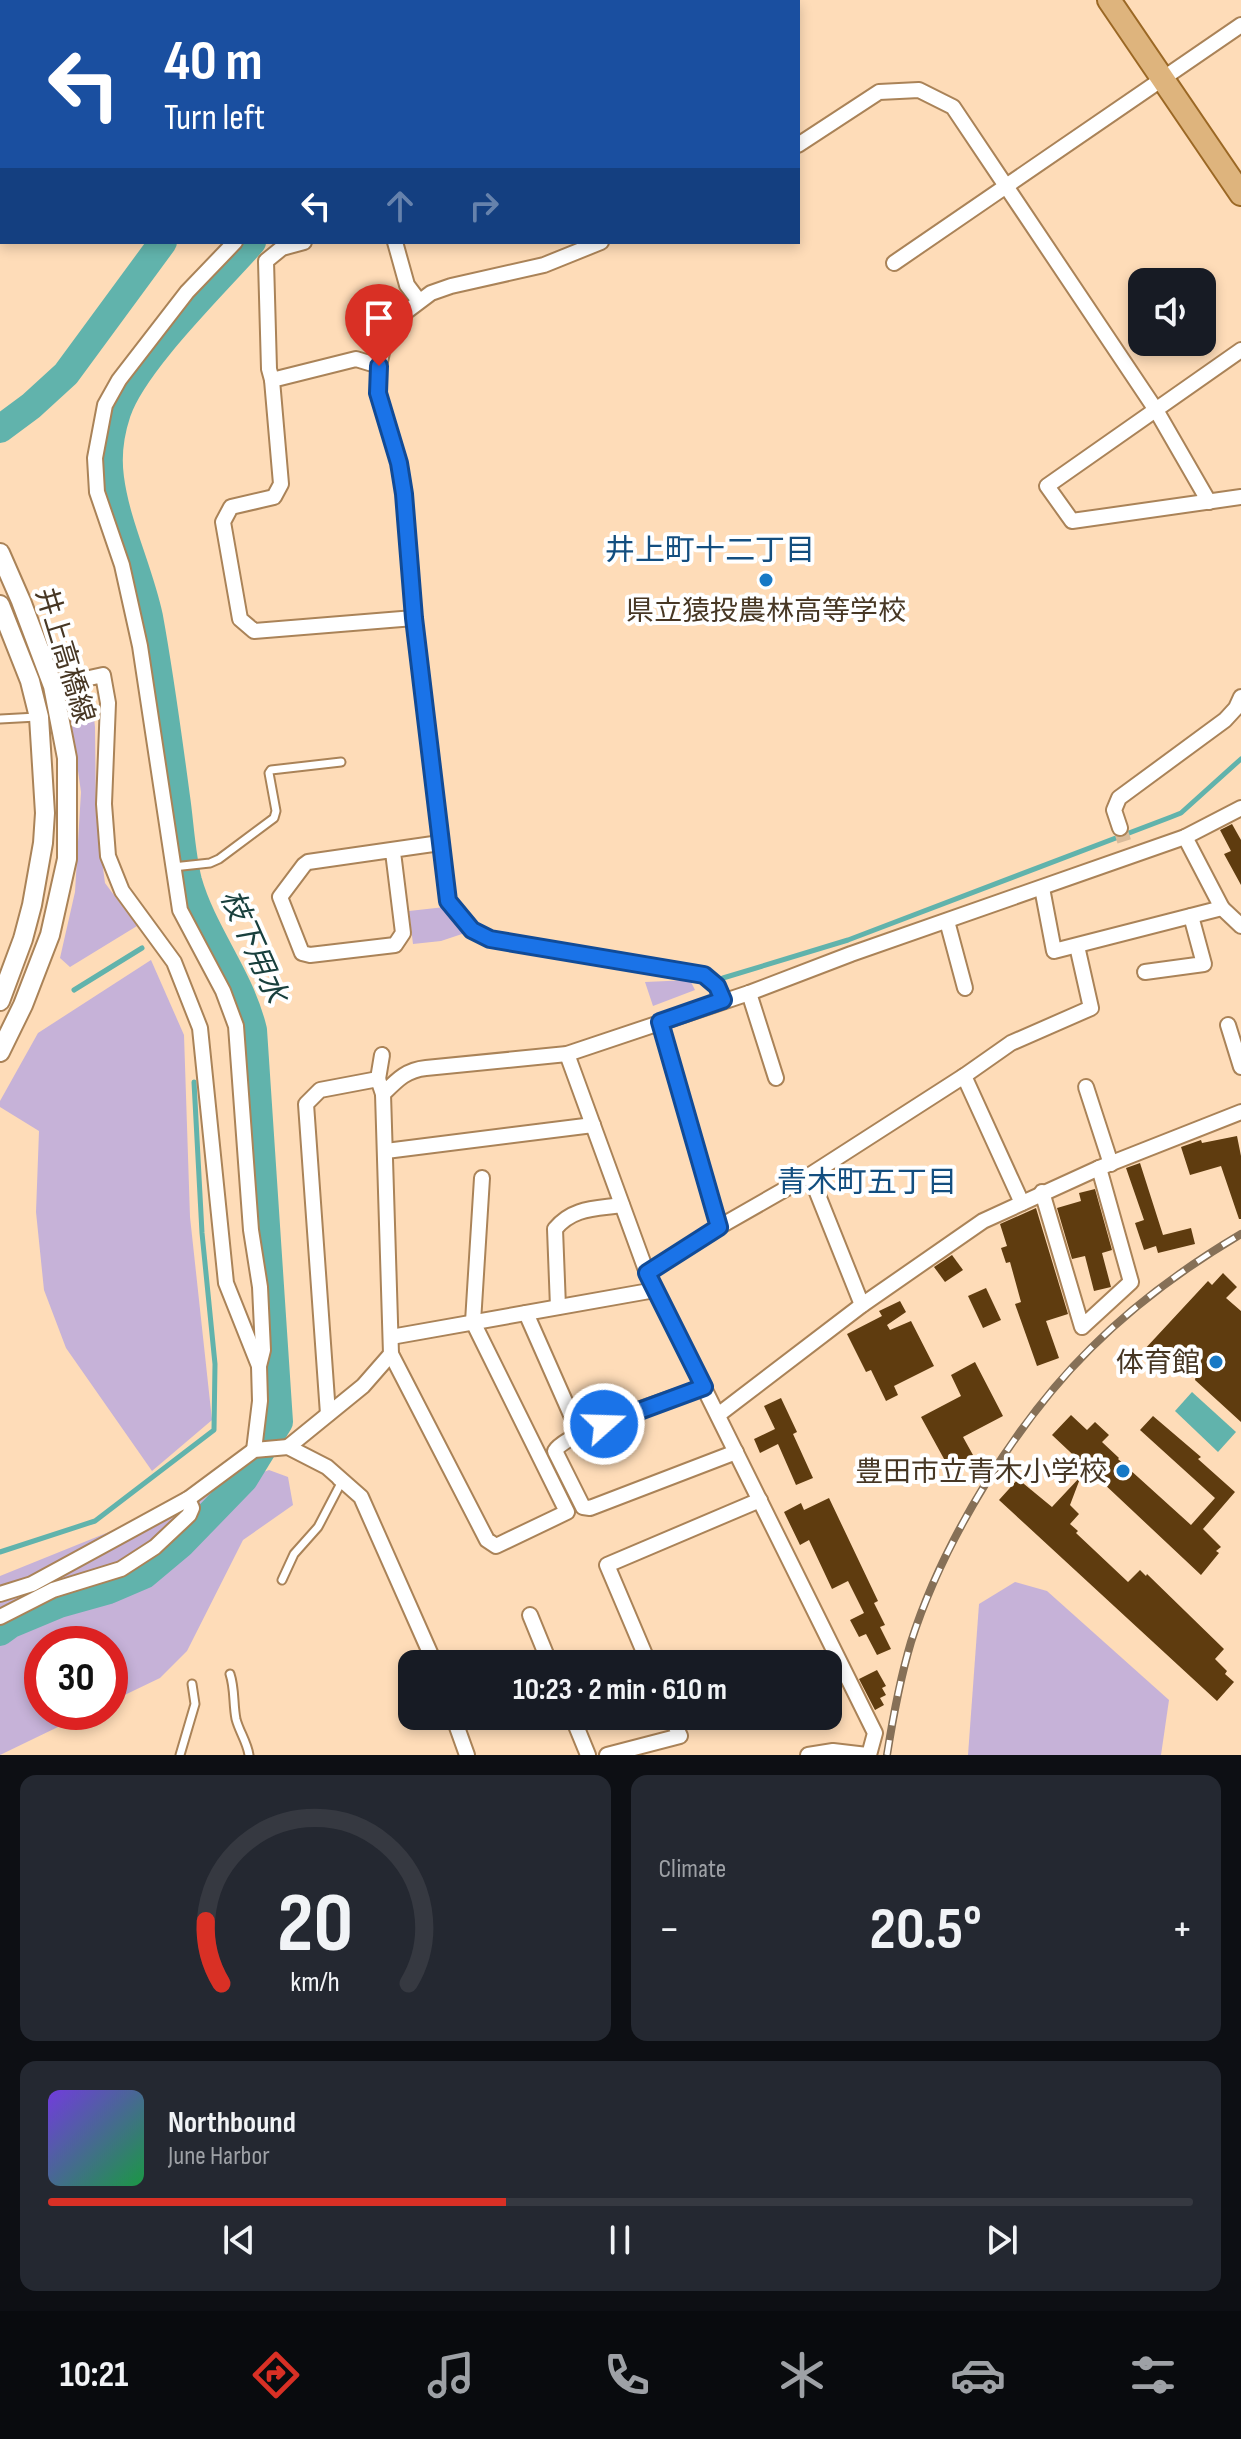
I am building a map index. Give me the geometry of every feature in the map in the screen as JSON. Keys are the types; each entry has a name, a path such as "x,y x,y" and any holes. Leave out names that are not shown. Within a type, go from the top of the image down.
{"main road":[{"path":"1109,0 1241,194"}],"street":[{"path":"894,263 1241,25"},
{"path":"800,144 879,92 919,90 953,107 1156,410 1209,502"},
{"path":"233,244 187,292 119,380 105,405 95,458 97,492 122,565 140,646 180,910 223,991 236,1026 263,1350 259,1366 260,1401 254,1450"},
{"path":"297,244 282,248 266,261 269,369 281,484 274,497 231,507 223,522 240,619 254,631 414,618"},
{"path":"396,244 407,285 419,301"},
{"path":"596,244 544,265 451,286 419,301 403,314 383,348 378,393 399,463 404,494 414,618 448,901 472,930 490,939 704,975 717,986 723,1000"},
{"path":"1241,350 1047,486 1072,521 1241,497"},
{"path":"272,380 356,359 379,366"},
{"name":"井上高橋線","path":"0,553 53,686 67,758 67,859 50,935 23,1005 0,1052"},
{"name":"井上高橋線","path":"0,605 30,681 39,717 45,813 43,843 23,939 0,1001"},
{"path":"53,686 103,675 108,703 104,804 108,856 122,891 174,962 200,1028 226,1283 259,1366"},
{"path":"1120,828 1114,810 1119,798 1225,720 1241,697"},
{"path":"383,1094 409,1070 567,1054 749,993 1042,888 1127,852 1185,837 1241,808"},
{"path":"1185,837 1222,908 1241,926"},
{"path":"393,852 403,933 401,940 395,945 310,955 302,953 280,897 304,865 440,843"},
{"path":"1042,888 1054,951 1222,908"},
{"path":"1145,972 1204,964 1191,916"},
{"path":"947,921 965,988"},
{"path":"647,1273 810,1175 1011,1043 1091,1008 1077,946"},
{"path":"749,993 776,1078"},
{"path":"660,1022 719,1227"},
{"path":"1228,1025 1241,1067"},
{"path":"567,1054 647,1273 875,1733 868,1755 808,1755"},
{"path":"382,1055 378,1079 383,1094 386,1151 391,1354 487,1540 496,1546 567,1512 473,1322 482,1178"},
{"path":"964,1076 1022,1203"},
{"path":"328,1414 306,1104 320,1090 378,1079"},
{"path":"1042,1192 1082,1327 1131,1282 1086,1087"},
{"path":"718,1415 862,1305 983,1221 1042,1192 1241,1112"},
{"path":"386,1151 593,1125"},
{"path":"810,1175 862,1305"},
{"path":"558,1307 555,1229 565,1216 575,1212 622,1205"},
{"path":"391,1337 655,1290"},
{"path":"526,1313 579,1433"},
{"path":"288,1447 363,1386 391,1354"},
{"path":"704,1387 579,1433 559,1444 555,1451 583,1507 590,1508 736,1452"},
{"path":"0,1594 32,1584 188,1499 254,1450 288,1447 327,1467 361,1497 429,1650"},
{"path":"0,1617 53,1590 121,1569 155,1547 189,1515 192,1508 188,1499"},
{"path":"643,1650 607,1565 760,1500"},
{"path":"530,1615 544,1650"},
{"path":"458,1730 467,1755"},
{"path":"578,1730 588,1755"},
{"path":"607,1755 680,1736 677,1730"}],"lane":[{"path":"0,719 39,717"},
{"path":"174,867 219,859 274,818 276,811 271,770 341,762"},
{"path":"282,1580 294,1554 318,1527 341,1483 324,1473 327,1467"},
{"path":"230,1674 237,1719 249,1755"},
{"path":"180,1755 195,1704 192,1684"}],"shaded area":[{"path":"92,699 96,815 105,883 137,926 70,967 60,958 75,892 81,792 68,700"},
{"path":"445,907 465,933 441,941 413,944 409,911"},
{"path":"151,960 184,1035 190,1217 212,1420 152,1471 66,1348 44,1290 36,1212 39,1131 0,1107 0,1101 38,1033"},
{"path":"690,980 695,990 653,1006 645,982"},
{"path":"269,1470 288,1477 293,1505 243,1540 187,1651 160,1678 128,1693 128,1626 24,1626 24,1730 52,1730 0,1755 0,1576"},
{"path":"1015,1582 1047,1591 1169,1700 1161,1755 968,1755 979,1604"}],"water":[{"path":"1192,1392 1236,1432 1218,1452 1175,1411"}],"building":[{"path":"1232,824 1241,840 1241,885 1224,854 1231,851 1220,830"},
{"path":"1237,1136 1241,1156 1241,1219 1221,1166 1190,1175 1181,1147 1201,1140 1202,1143"},
{"path":"1140,1163 1163,1235 1191,1228 1195,1244 1158,1253 1156,1246 1144,1250 1135,1223 1144,1220 1126,1168"},
{"path":"1095,1189 1112,1250 1102,1253 1111,1287 1094,1291 1085,1256 1072,1259 1057,1208 1081,1201 1079,1193"},
{"path":"1036,1208 1068,1314 1046,1321 1059,1358 1037,1366 1015,1304 1021,1302 1010,1262 1006,1263 1001,1248 1007,1246 1000,1224"},
{"path":"952,1255 963,1270 945,1282 934,1267"},
{"name":"体育館","path":"1223,1273 1237,1287 1226,1298 1241,1311 1241,1422 1195,1380 1196,1375 1166,1347 1153,1361 1143,1351 1208,1281 1212,1285"},
{"path":"986,1288 1001,1320 983,1328 968,1296"},
{"path":"900,1301 906,1312 887,1325 890,1330 911,1321 934,1366 894,1386 898,1395 886,1401 871,1370 866,1372 847,1334 882,1316 879,1311"},
{"path":"975,1362 1003,1416 963,1437 973,1455 949,1468 921,1417 961,1396 951,1375"},
{"path":"781,1398 813,1478 796,1485 778,1444 760,1453 754,1439 775,1429 764,1406"},
{"path":"1071,1415 1087,1430 1095,1422 1109,1435 1102,1442 1191,1525 1215,1498 1140,1430 1153,1416 1201,1457 1198,1459 1235,1492 1203,1529 1221,1547 1201,1575 1052,1435"},
{"path":"1081,1476 1070,1505 1079,1514 1070,1524 1128,1582 1140,1570 1147,1574 1224,1649 1215,1659 1234,1682 1217,1701 999,1500 1018,1479 1052,1507"},
{"path":"829,1498 878,1601 874,1603 885,1625 880,1627 891,1649 877,1655 866,1634 859,1637 850,1620 864,1613 848,1581 832,1589 809,1540 800,1545 784,1512 801,1503 804,1510"},
{"path":"877,1670 886,1686 882,1688 886,1695 880,1698 884,1705 875,1710 859,1679"}],"waterway":[{"path":"0,429 66,374 162,244"},
{"name":"枝下用水","path":"0,1632 11,1624 59,1604 109,1590 144,1575 181,1544 244,1479 279,1422 253,1030 239,991 188,881 149,617 117,513 109,461 117,412 140,370 177,324 250,244"},
{"path":"723,978 848,940 1181,813 1241,759"},
{"path":"74,990 142,948"},
{"path":"0,1552 95,1521 214,1430 215,1364 202,1233 194,1082"}],"tunnel":[{"path":"1120,828 1126,847"}],"railway":[{"path":"887,1755 903,1670 925,1603 962,1524 1010,1447 1063,1378 1108,1331 1163,1286 1241,1234"}],"place":[{"name":"県立猿投農林高等学校","path":"766,580"},
{"name":"体育館","path":"1216,1362"},
{"name":"豊田市立青木小学校","path":"1123,1471"}],"district":[{"name":"井上町十二丁目","path":"710,550"},
{"name":"青木町五丁目","path":"867,1182"}],"route":[{"path":"379,366 378,393 399,463 404,494 414,618 448,901 472,930 490,939 704,975 717,986 723,1000 660,1022 719,1227 647,1273 704,1387 604,1424"}]}
